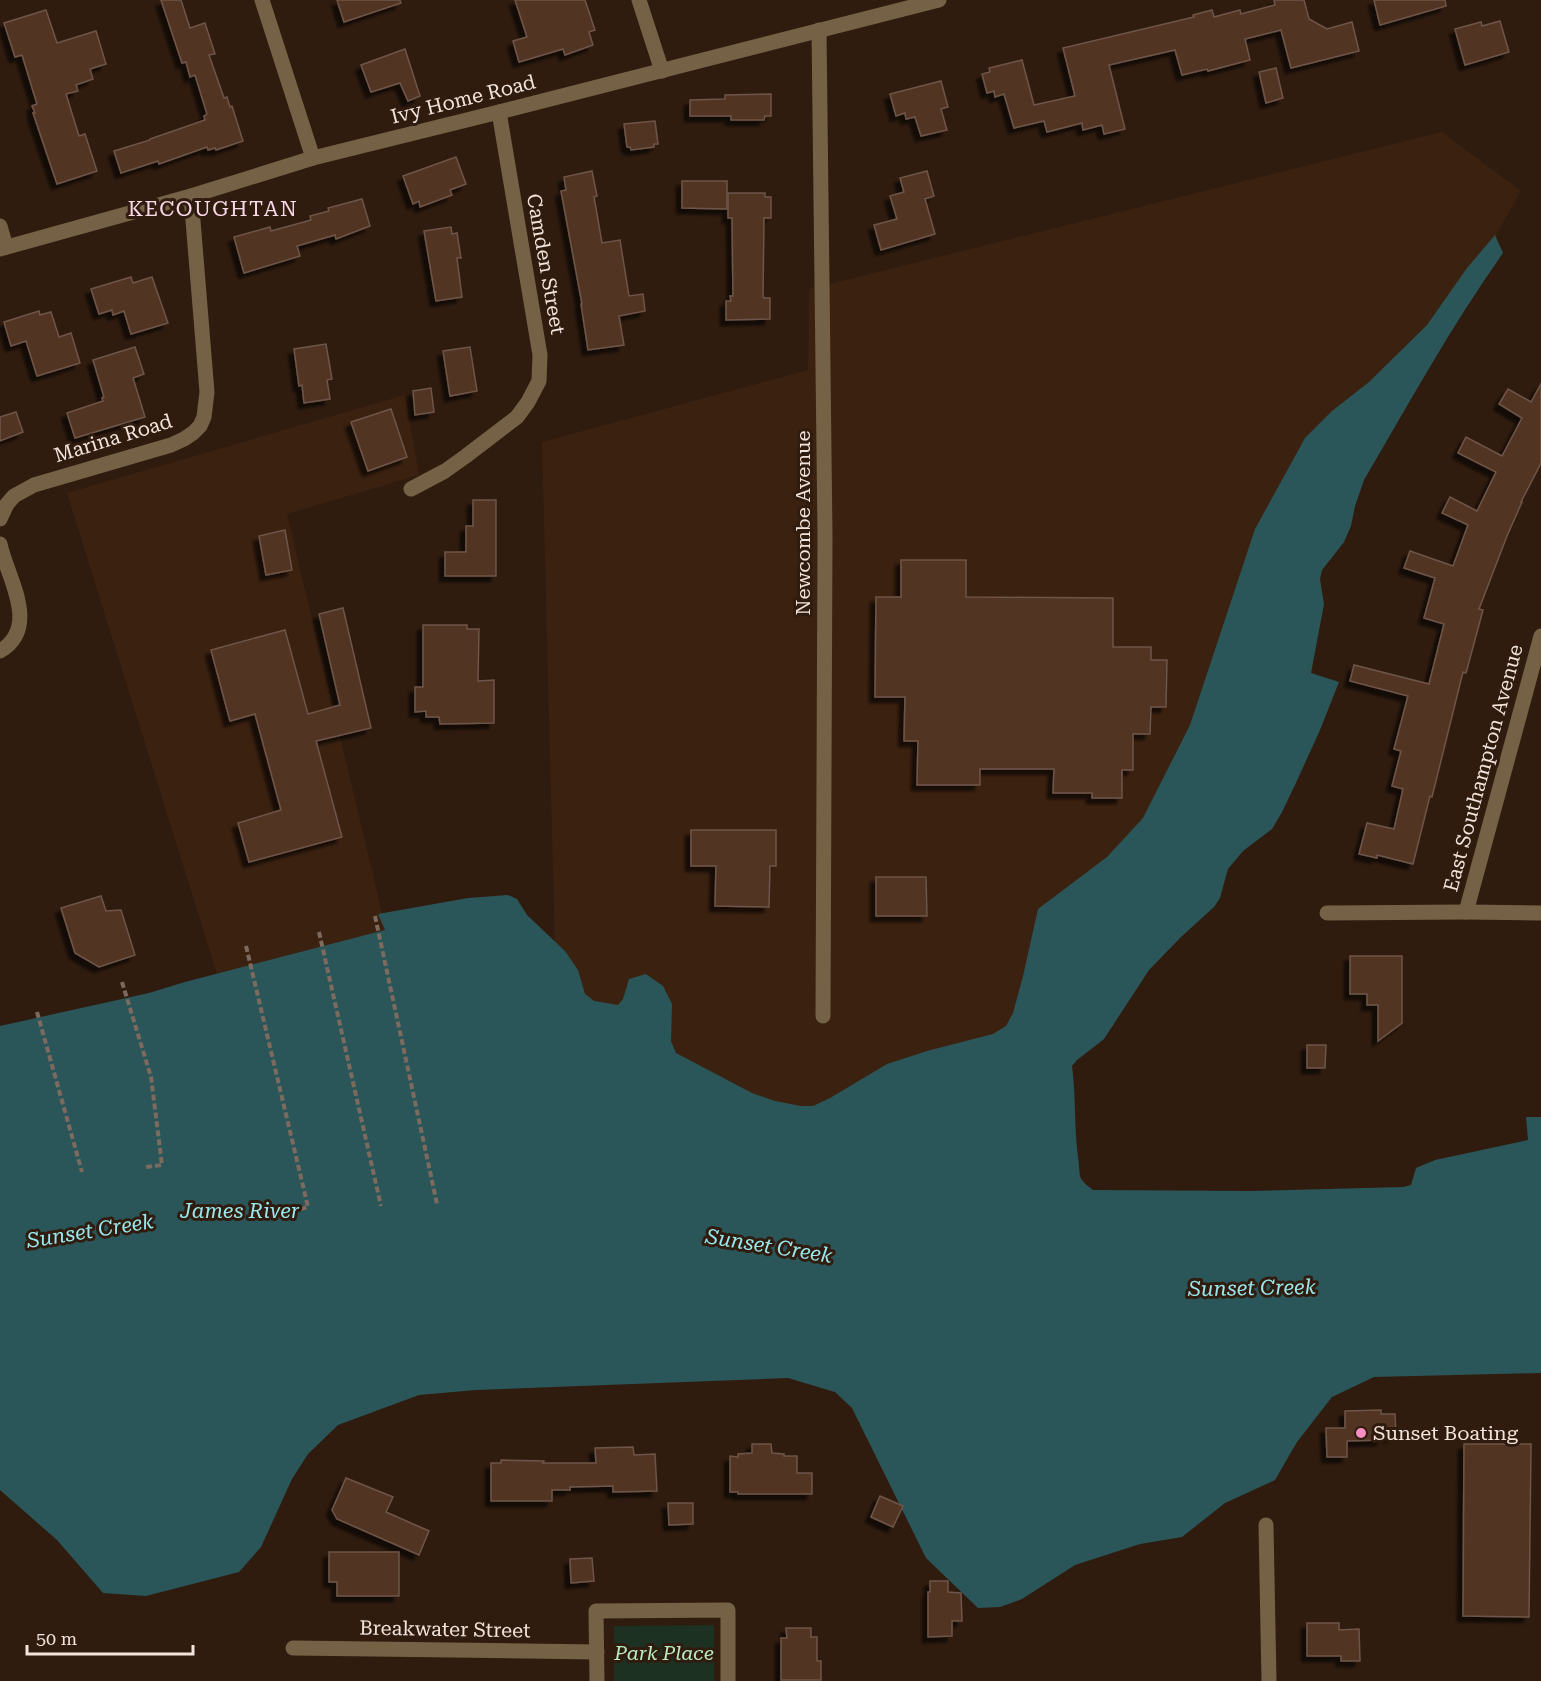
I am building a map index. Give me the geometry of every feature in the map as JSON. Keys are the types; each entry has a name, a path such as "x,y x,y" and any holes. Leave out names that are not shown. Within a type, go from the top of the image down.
{"street":[{"path":"262,0 313,158"},
{"path":"639,0 662,71"},
{"name":"Ivy Home Road","path":"3,248 191,196 313,158 939,0"},
{"name":"Newcombe Avenue","path":"819,30 825,536 822,1016"},
{"name":"Camden Street","path":"411,489 445,471 517,417 528,402 538,381 540,355 499,112"},
{"name":"Marina Road","path":"0,519 7,504 23,490 51,479 171,444 193,433 200,426 204,417 207,392 191,196"},
{"path":"0,226 3,248"},
{"path":"0,544 18,599 20,616 18,632 14,639 0,651"},
{"name":"East Southampton Avenue","path":"1466,912 1541,636"},
{"path":"1327,913 1541,913"},
{"path":"1266,1525 1269,1681"},
{"path":"597,1681 596,1611 728,1610 728,1681"},
{"name":"Breakwater Street","path":"293,1648 597,1652"}],"path":[{"path":"375,916 438,1204"},
{"path":"319,932 381,1206"},
{"path":"246,946 308,1207 276,1216"},
{"path":"122,982 151,1077 162,1165 146,1167"},
{"path":"37,1012 82,1172"}],"shaded area":[{"path":"1442,132 1521,191 1046,1026 795,1116 591,1013 555,951 542,442 808,370 809,289"},
{"path":"405,395 419,475 287,514 383,917 390,935 217,974 67,493"}],"green space":[{"name":"Park Place","path":"714,1625 714,1681 614,1681 614,1626"}],"water":[{"name":"James River","path":"1495,235 1503,253 1448,336 1364,480 1344,542 1322,570 1320,579 1324,604 1311,673 1339,682 1320,730 1281,814 1272,829 1243,851 1228,869 1220,898 1214,907 1149,970 1104,1039 1072,1066 1080,1176 1093,1190 1249,1191 1403,1187 1411,1185 1416,1168 1435,1160 1528,1140 1526,1117 1541,1117 1541,1373 1374,1377 1332,1397 1297,1442 1275,1480 1225,1503 1182,1537 1140,1544 1075,1565 1022,1599 1000,1607 978,1608 926,1558 852,1408 835,1392 788,1378 476,1390 419,1395 338,1425 308,1454 292,1479 261,1547 239,1572 146,1596 103,1593 57,1540 0,1490 0,1026 149,993 385,930 378,914 468,898 508,895 517,899 527,915 565,951 578,970 585,994 594,1001 618,1005 623,999 629,979 646,974 663,986 672,1004 671,1041 676,1053 752,1093 775,1101 813,1106 887,1064 993,1034 1006,1026 1013,1013 1038,909 1107,857 1143,818 1190,725 1255,529 1305,438 1332,411 1369,382 1427,325 1467,268"}],"building":[{"path":"161,0 181,0 190,28 205,23 215,54 209,55 224,98 227,97 230,107 232,106 243,141 216,150 215,148 208,150 207,147 159,164 158,161 121,173 114,151 205,120 204,116 207,114 195,75 190,77 186,62 182,63"},
{"path":"337,0 400,0 401,3 344,22"},
{"path":"515,0 585,0 595,30 589,32 593,45 565,55 563,49 519,62 513,41 527,37"},
{"path":"1274,0 1304,0 1309,19 1327,29 1352,22 1359,51 1291,68 1281,30 1245,39 1250,60 1208,71 1207,69 1182,75 1175,50 1109,65 1125,129 1104,134 1102,125 1083,130 1082,123 1047,132 1044,121 1014,128 1004,94 995,97 994,91 987,93 982,74 990,72 989,68 1022,60 1034,105 1075,96 1063,48 1194,17 1193,15 1212,10 1214,17 1240,10 1241,14 1275,5"},
{"path":"1374,0 1445,0 1446,6 1380,25"},
{"path":"46,10 57,43 96,31 106,64 90,69 93,79 76,85 78,91 66,94 79,136 85,134 97,171 57,184 33,113 35,113 32,106 37,104 22,55 15,57 4,23"},
{"path":"1500,21 1509,52 1465,65 1455,29 1481,22 1482,26"},
{"path":"405,49 420,96 408,101 400,83 371,92 361,65"},
{"path":"1276,68 1283,98 1266,103 1259,72"},
{"path":"941,81 948,107 941,109 947,130 921,136 915,117 906,119 905,113 896,116 890,94"},
{"path":"771,94 771,116 765,116 764,120 731,120 731,116 690,116 690,100 725,99 725,95"},
{"path":"655,121 658,144 654,144 654,147 631,150 627,147 624,124"},
{"path":"456,157 466,184 450,190 452,195 420,207 419,201 413,204 403,176"},
{"path":"592,171 602,243 620,240 629,296 643,294 645,311 619,316 624,345 588,350 561,191 566,190 564,177"},
{"path":"927,171 934,196 925,199 935,234 881,250 874,225 897,219 890,196 904,192 900,178"},
{"path":"682,181 727,181 727,209 682,208"},
{"path":"728,193 765,193 765,197 771,197 771,218 764,218 763,296 770,298 770,319 726,320 726,301 731,301 730,296 733,296 732,218 728,218"},
{"path":"362,199 370,226 336,239 335,235 297,246 300,256 244,273 234,237 270,227 271,231 311,220 310,216 329,211 328,208"},
{"path":"451,227 452,234 457,233 461,258 457,258 462,297 436,301 424,231"},
{"path":"131,277 133,283 152,277 168,323 131,334 124,311 113,315 112,310 99,314 91,289"},
{"path":"39,311 40,315 51,312 59,337 71,333 80,363 37,376 26,341 11,346 4,322"},
{"path":"326,344 332,379 327,380 330,399 304,403 302,385 299,386 294,349"},
{"path":"135,347 144,374 133,378 145,417 75,438 67,413 103,401 104,397 93,360"},
{"path":"470,347 477,391 450,396 443,351"},
{"path":"1541,384 1541,463 1521,502 1479,609 1483,610 1466,673 1463,672 1413,864 1377,855 1377,858 1359,854 1367,823 1394,829 1403,789 1392,786 1401,751 1394,749 1408,696 1350,681 1354,665 1429,684 1444,624 1424,618 1435,578 1404,568 1410,551 1453,566 1468,525 1442,513 1450,497 1477,511 1496,472 1458,453 1466,437 1502,456 1522,418 1499,404 1508,389 1531,402"},
{"path":"431,388 434,412 415,415 413,391"},
{"path":"391,409 407,457 368,471 351,422"},
{"path":"16,412 23,432 0,441 0,417"},
{"path":"473,500 496,500 496,576 445,576 445,552 466,552 466,526 473,526"},
{"path":"285,530 292,570 266,575 259,536"},
{"path":"901,560 966,560 966,597 1113,598 1113,647 1151,647 1151,660 1167,660 1166,707 1151,707 1150,734 1133,734 1133,770 1122,770 1122,798 1092,798 1092,793 1053,793 1054,769 980,769 980,785 917,785 918,741 904,741 905,697 875,697 876,597 901,597"},
{"path":"343,608 371,728 316,741 342,837 249,862 238,823 281,810 255,714 230,721 211,650 285,630 308,714 340,705 319,614"},
{"path":"423,625 467,625 467,629 479,629 478,681 494,680 494,723 440,724 439,717 426,717 426,711 415,712 415,687 423,687"},
{"path":"691,830 776,830 776,866 770,866 769,907 715,906 716,866 691,866"},
{"path":"876,877 926,877 927,916 876,916"},
{"path":"101,896 106,911 121,910 135,955 99,967 75,953 61,908"},
{"path":"1350,956 1402,956 1402,1023 1378,1041 1378,1005 1367,1005 1367,994 1350,994"},
{"path":"1307,1045 1326,1045 1325,1068 1307,1068"},
{"name":"Sunset Boating","path":"1381,1410 1381,1414 1395,1414 1396,1436 1382,1436 1382,1440 1347,1441 1347,1457 1327,1457 1326,1428 1345,1428 1345,1411"},
{"path":"752,1444 771,1444 772,1453 797,1456 797,1473 812,1473 812,1494 738,1494 738,1492 730,1492 730,1456 738,1457 738,1454 752,1453"},
{"path":"1464,1444 1531,1444 1529,1617 1463,1616"},
{"path":"633,1447 634,1455 655,1454 657,1491 613,1492 613,1486 570,1487 570,1490 552,1490 552,1501 491,1501 491,1463 501,1463 501,1460 596,1463 595,1448"},
{"path":"346,1478 393,1497 386,1512 429,1531 419,1555 337,1519 332,1510"},
{"path":"880,1496 903,1506 893,1527 871,1517"},
{"path":"668,1503 693,1503 693,1524 669,1525"},
{"path":"329,1552 399,1552 399,1596 337,1596 337,1582 329,1582"},
{"path":"592,1558 594,1581 571,1583 570,1559"},
{"path":"930,1581 948,1581 948,1592 961,1593 962,1621 952,1621 952,1636 928,1637"},
{"path":"1307,1623 1339,1623 1339,1630 1359,1629 1360,1661 1341,1661 1341,1656 1307,1656"},
{"path":"786,1628 811,1628 811,1637 817,1637 817,1661 821,1661 821,1680 781,1680 781,1638 787,1638"}],"place":[{"name":"Sunset Boating","path":"1361,1433"}],"district":[{"name":"KECOUGHTAN","path":"213,209"}],"water label":[{"name":"Sunset Creek","path":"90,1231"},
{"name":"Sunset Creek","path":"769,1246"},
{"name":"Sunset Creek","path":"1252,1288"}]}
